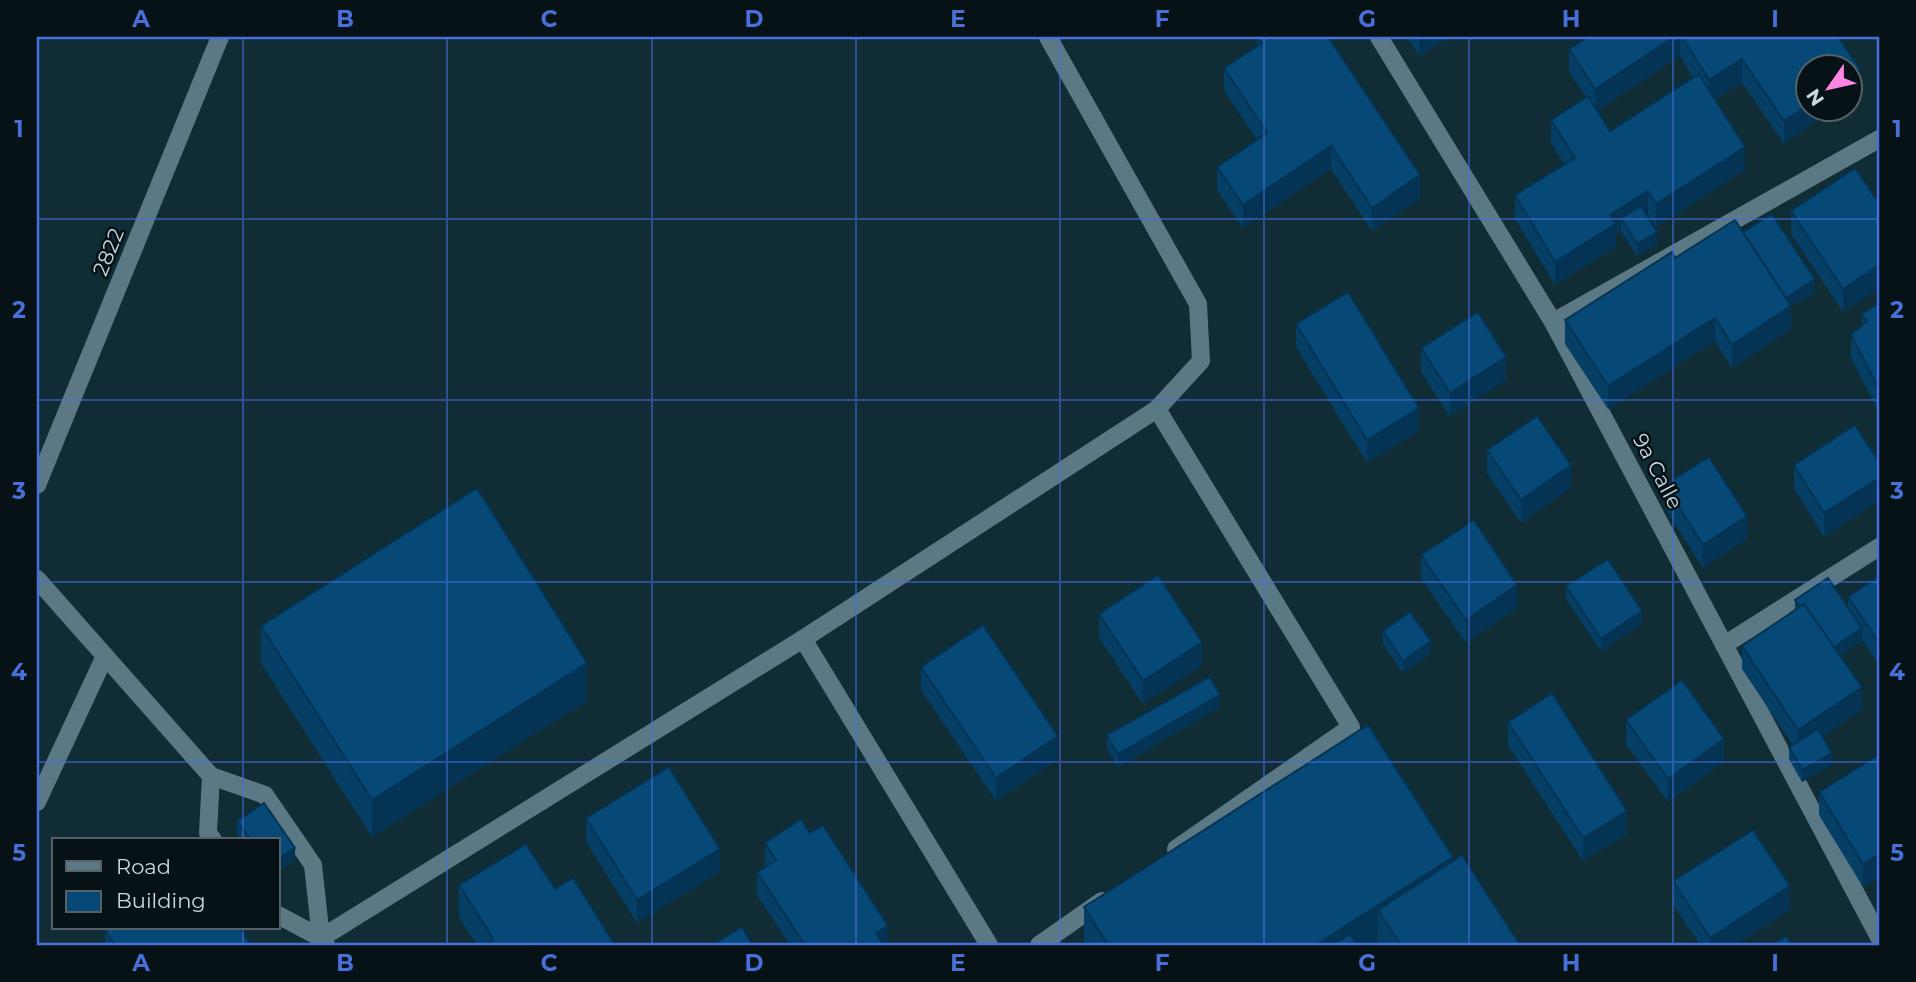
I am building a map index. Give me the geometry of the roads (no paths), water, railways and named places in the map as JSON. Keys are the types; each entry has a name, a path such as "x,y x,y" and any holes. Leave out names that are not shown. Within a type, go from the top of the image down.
{"street":[{"name":"2822","path":"37,485 220,37"},
{"path":"323,942 803,639 1157,409 1201,361 1198,304 1048,37"},
{"name":"9a Calle","path":"1379,37 1553,322 1879,937"},
{"path":"1553,322 1879,139"},
{"path":"1157,409 1351,727 1161,859"},
{"path":"1724,645 1879,547"},
{"path":"37,579 211,776 265,795 313,865 323,942"},
{"path":"803,639 989,945"},
{"path":"37,802 105,656"},
{"path":"211,776 208,833 212,838"},
{"path":"1038,945 1117,891"},
{"path":"280,916 323,942"}]}
